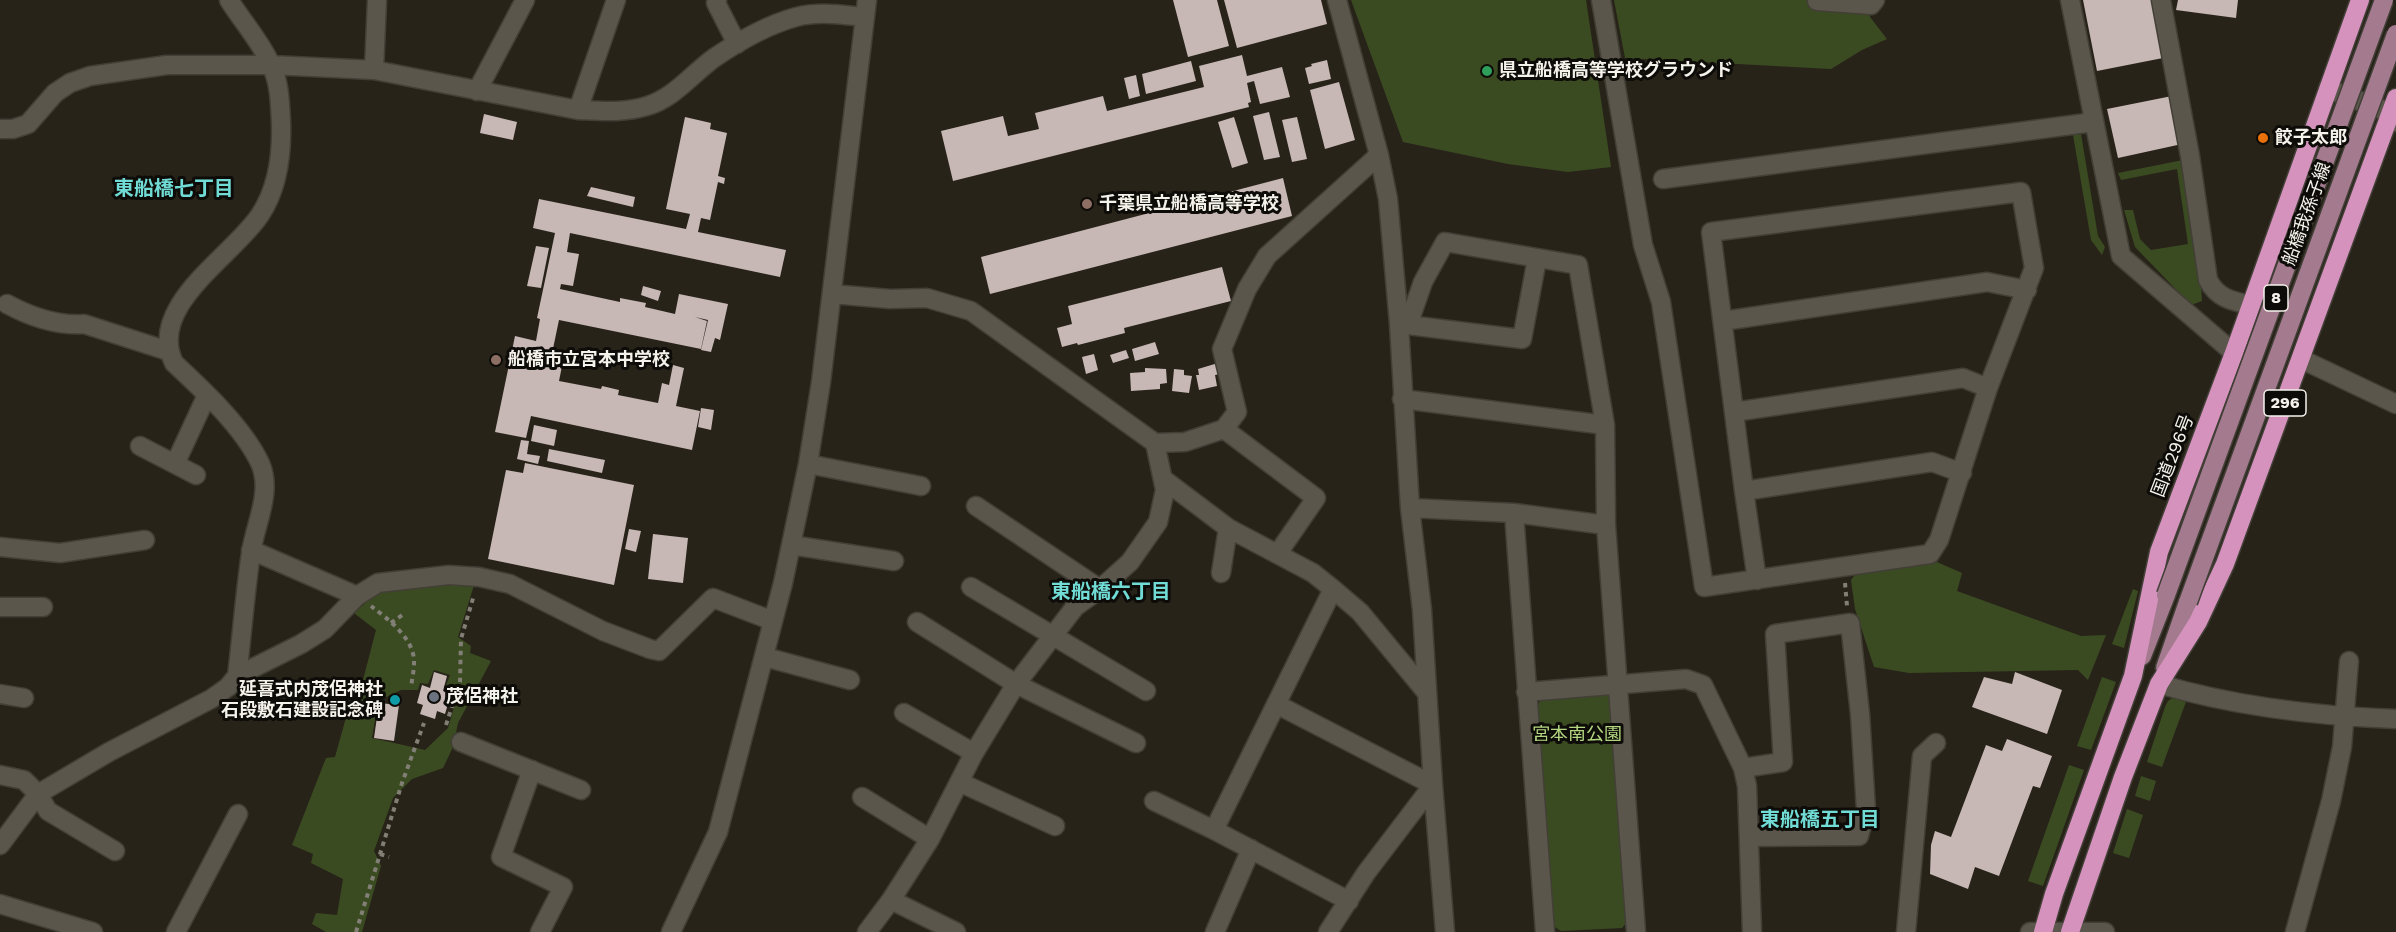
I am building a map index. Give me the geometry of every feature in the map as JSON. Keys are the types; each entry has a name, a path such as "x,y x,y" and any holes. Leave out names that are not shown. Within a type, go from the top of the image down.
{"highway":[{"name":"国道296号","path":"2039,932 2133,676 2159,552 2234,353 2360,0"},
{"name":"296","path":"2071,931 2119,787 2159,684 2209,602 2394,111"}],"main road":[{"name":"船橋我孫子線","path":"2133,676 2166,595 2384,0"},
{"name":"船橋我孫子線","path":"2159,684 2396,34"}],"street":[{"path":"229,0 271,65 279,92 281,133 278,176 270,196 251,228 201,276 176,311 167,339 168,351 174,363 232,421 261,464 265,485 259,523 251,550 237,676"},
{"path":"374,70 377,0"},
{"path":"477,91 525,0"},
{"path":"578,110 615,0"},
{"path":"717,0 716,3 737,44"},
{"path":"1337,0 1379,155 1388,199 1404,325 1402,399 1410,507 1422,610 1426,693 1445,932"},
{"path":"1601,0 1643,245 1661,302 1704,587 1757,580 1842,568 1930,554 1939,540 1988,388 2034,268 2021,192 1712,232 1757,580"},
{"path":"1817,1 1870,5 1875,0"},
{"path":"2070,0 2121,256 2234,353"},
{"path":"2161,0 2190,156 2208,280 2213,291 2219,295 2250,305"},
{"path":"0,129 13,129 28,124 56,93 70,82 90,76 167,65 271,65 374,70 578,110 608,112 627,110 661,100 713,59 775,24 798,16 866,8 832,294 808,464 783,583 718,832 671,932"},
{"path":"2328,89 2394,111"},
{"path":"1663,179 2094,122"},
{"path":"832,294 890,299 927,298 970,311 1155,443 1185,442 1224,429 1237,412 1222,349 1247,289 1268,256 1379,155"},
{"path":"1404,325 1423,282 1445,242 1578,265 1605,425 1606,525 1636,932"},
{"path":"1404,325 1522,339 1537,259"},
{"path":"1723,321 1987,282 2027,290"},
{"path":"8,304 29,316 71,325 84,324 168,351"},
{"path":"2301,359 2396,404"},
{"path":"1734,412 1963,378 1988,388"},
{"path":"175,464 207,394"},
{"path":"1402,399 1605,425"},
{"path":"1224,429 1316,498 1278,553"},
{"path":"867,932 891,900 930,839 974,753 1016,684 1075,607 1100,589 1130,562 1158,522 1165,490 1155,443"},
{"path":"140,446 196,475"},
{"path":"1744,491 1932,462 1962,473"},
{"path":"808,464 921,486"},
{"path":"1163,480 1228,528 1313,573 1333,589 1360,612 1426,693"},
{"path":"976,506 1100,589"},
{"path":"1410,507 1514,513 1606,525"},
{"path":"1514,513 1545,932"},
{"path":"1221,573 1228,528"},
{"path":"0,547 60,553 145,540"},
{"path":"791,545 894,561"},
{"path":"251,550 364,601"},
{"path":"0,845 38,794 110,752 211,699 228,687 237,676 301,644 364,601 378,583 449,575 479,577 510,584 603,631 659,651 714,598 773,621"},
{"path":"970,587 1146,692"},
{"path":"1214,830 1333,589"},
{"path":"0,607 43,607"},
{"path":"916,622 1016,684 1136,743"},
{"path":"1743,768 1783,762 1775,634 1850,623 1860,714 1866,810 1859,836 1750,837"},
{"path":"765,657 850,680"},
{"path":"2295,932 2331,801 2342,747 2349,661"},
{"path":"1526,692 1686,679 1703,685 1743,768 1747,786 1752,932"},
{"path":"2159,684 2236,704 2344,717 2396,719"},
{"path":"0,694 24,698"},
{"path":"1276,704 1433,785"},
{"path":"904,714 974,753"},
{"path":"461,742 581,790"},
{"path":"1906,932 1922,756 1936,743"},
{"path":"532,770 501,857 563,886 540,932"},
{"path":"0,775 24,780 38,794 48,811 115,851"},
{"path":"959,782 1055,826"},
{"path":"1328,932 1366,873 1433,785"},
{"path":"862,797 930,839"},
{"path":"1154,801 1349,901"},
{"path":"176,932 238,814"},
{"path":"1215,932 1251,849"},
{"path":"891,900 956,932"},
{"path":"0,904 93,932"},
{"path":"2039,932 2105,932"}],"path":[{"path":"1842,568 1850,623"},
{"path":"446,725 460,682 461,639 479,577"},
{"path":"364,601 391,623 407,640 415,661 411,687"},
{"path":"391,623 405,613"},
{"path":"356,932 424,723"},
{"path":"380,854 388,856"}],"green space":[{"name":"県立船橋高等学校グラウンド","path":"1351,0 1586,0 1611,167 1568,172 1508,164 1403,142"},
{"path":"1614,0 1871,0 1870,17 1887,39 1862,50 1831,69 1625,58"},
{"path":"2081,134 2098,236 2105,247 2102,255 2091,240 2073,135"},
{"path":"2183,160 2200,268 2202,301 2191,305 2135,247 2124,210 2133,210 2140,239 2151,250 2188,244 2177,169 2121,180 2118,173"},
{"path":"1937,562 1962,573 1957,591 2081,636 2106,635 2088,680 2078,670 1909,673 1874,667 1855,609 1851,580 1857,572"},
{"path":"475,582 458,637 471,646 470,653 491,661 458,723 453,747 443,768 412,779 393,798 374,851 381,866 362,932 326,932 312,924 316,913 337,915 343,879 311,863 313,854 292,845 326,758 335,757 352,696 363,680 376,630 354,613 380,590","holes":["434,670 450,675 445,688 458,694 448,728 425,750 372,738 378,701 401,690 418,690 420,683 428,684"]},
{"path":"2133,589 2138,591 2124,648 2112,644"},
{"path":"2102,677 2116,682 2091,750 2077,746"},
{"name":"宮本南公園","path":"1608,693 1614,700 1627,922 1622,928 1561,931 1553,926 1536,707 1541,700"},
{"path":"2176,695 2187,699 2162,767 2147,762 2165,707 2168,701"},
{"path":"2069,765 2084,770 2043,886 2028,881"},
{"path":"2141,776 2156,781 2150,801 2135,796"},
{"path":"2127,809 2143,815 2129,858 2113,853"}],"building":[{"path":"1173,0 1217,0 1229,46 1188,57"},
{"path":"1224,0 1321,0 1327,24 1237,48"},
{"path":"2083,0 2152,0 2163,58 2097,71"},
{"path":"2178,0 2238,0 2236,18 2176,10"},
{"path":"1242,55 1247,76 1282,67 1290,97 1260,104 1254,81 1247,83 1251,102 1248,103 1249,107 953,181 941,131 1003,116 1008,136 1039,129 1035,113 1103,96 1107,111 1204,87 1199,66"},
{"path":"1327,60 1331,79 1309,84 1305,68"},
{"path":"1191,61 1196,81 1146,94 1142,74"},
{"path":"1136,75 1140,96 1129,99 1124,78"},
{"path":"1339,82 1355,140 1325,149 1310,90"},
{"path":"2172,96 2182,144 2118,158 2107,109"},
{"path":"1269,112 1280,157 1264,160 1253,116"},
{"path":"484,114 517,122 513,140 480,133"},
{"path":"685,117 711,123 710,129 727,133 718,176 725,178 724,184 718,182 710,220 701,218 698,232 786,250 780,277 570,233 567,252 579,254 573,286 561,284 560,289 620,302 620,298 646,303 645,307 675,314 679,294 728,304 720,340 715,338 711,352 701,350 708,320 695,317 707,321 701,349 559,320 550,363 562,366 559,381 601,389 602,386 619,390 618,395 658,403 662,383 669,385 673,365 684,368 676,406 700,411 692,450 531,416 526,438 495,432 515,336 536,341 540,319 537,318 555,233 533,228 539,199 686,229 690,214 666,209"},
{"path":"1234,117 1248,163 1232,168 1218,122"},
{"path":"1297,117 1307,159 1292,162 1282,120"},
{"path":"1283,178 1292,216 990,294 981,257"},
{"path":"591,187 635,197 633,207 587,196"},
{"path":"536,246 549,248 541,288 527,286"},
{"path":"1222,267 1231,301 1124,328 1125,333 1062,347 1057,328 1072,324 1068,306"},
{"path":"643,286 661,291 658,301 641,295"},
{"path":"1155,342 1159,354 1135,361 1132,349"},
{"path":"1126,350 1129,358 1113,363 1110,355"},
{"path":"1094,354 1098,370 1086,374 1082,357"},
{"path":"1218,363 1220,374 1215,375 1217,386 1199,390 1196,375 1199,375 1198,369"},
{"path":"1145,368 1166,369 1167,383 1160,384 1160,389 1131,391 1130,373 1145,372"},
{"path":"1174,369 1184,370 1184,375 1192,376 1189,393 1172,391"},
{"path":"701,408 714,410 711,430 698,427"},
{"path":"534,425 557,430 554,446 531,441"},
{"path":"521,440 529,441 527,454 540,456 538,464 517,459"},
{"path":"549,449 605,460 602,473 547,461"},
{"path":"525,463 634,485 614,585 488,559 506,470 523,473"},
{"path":"629,529 641,531 636,552 625,549"},
{"path":"653,534 688,538 683,583 648,579"},
{"path":"434,672 447,676 443,691 451,694 445,714 437,711 435,719 420,714 423,705 417,703 422,685 430,688"},
{"path":"2015,672 2062,690 2047,734 1972,707 1984,677 2012,684"},
{"path":"379,703 399,705 394,741 374,738"},
{"path":"2007,739 2052,756 2040,788 2033,786 1999,876 1975,867 1968,889 1930,874 1931,845 1935,831 1951,837 1986,745 2002,751"}],"place":[{"name":"県立船橋高等学校グラウンド","path":"1487,71"},
{"name":"餃子太郎","path":"2263,138"},
{"name":"千葉県立船橋高等学校","path":"1087,204"},
{"name":"船橋市立宮本中学校","path":"496,360"},
{"name":"茂侶神社","path":"434,697"},
{"name":"延喜式内茂侶神社 石段敷石建設記念碑","path":"395,700"}],"district":[{"name":"東船橋七丁目","path":"174,189"},
{"name":"東船橋六丁目","path":"1111,592"},
{"name":"東船橋五丁目","path":"1820,820"}]}
